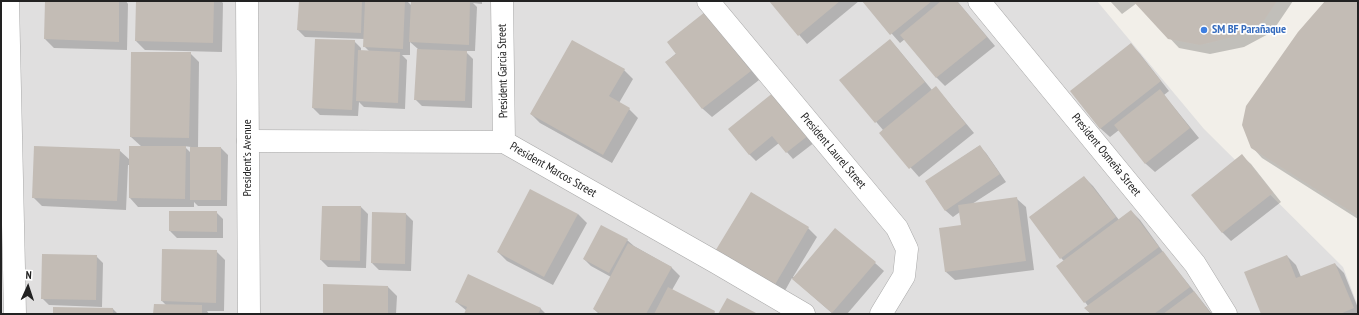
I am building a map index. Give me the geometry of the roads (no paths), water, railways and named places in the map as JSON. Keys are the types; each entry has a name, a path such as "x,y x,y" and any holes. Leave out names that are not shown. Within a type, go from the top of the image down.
{"street":[{"path":"8,1 15,314"},
{"name":"President's Avenue","path":"247,1 249,314"},
{"name":"President Garcia Street","path":"502,1 504,142"},
{"name":"President Laurel Street","path":"708,1 897,228 907,249 904,276 882,314"},
{"name":"President Osmeña Street","path":"979,1 1195,264 1226,314"},
{"name":"President Marcos Street","path":"248,141 504,142 804,314"}],"place":[{"name":"SM BF Parañaque","path":"1204,30"}]}
